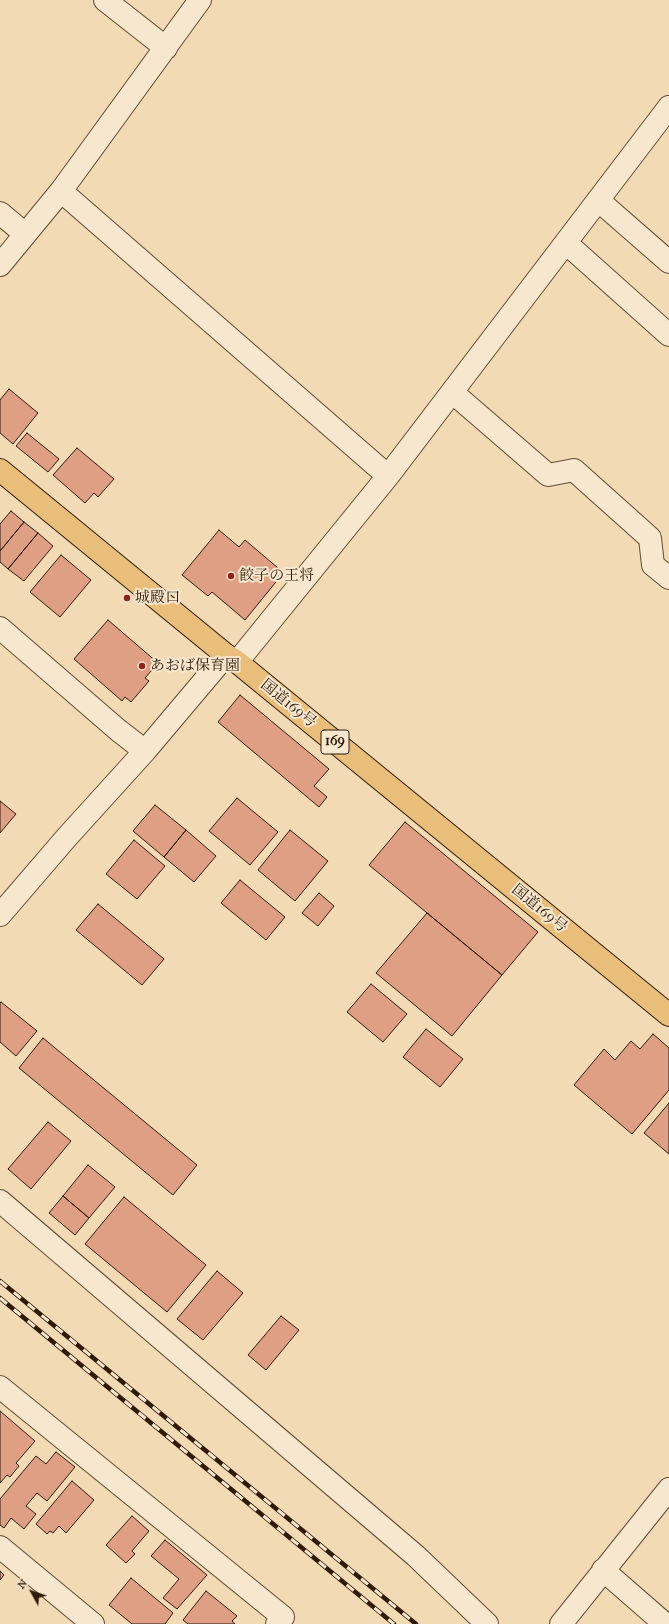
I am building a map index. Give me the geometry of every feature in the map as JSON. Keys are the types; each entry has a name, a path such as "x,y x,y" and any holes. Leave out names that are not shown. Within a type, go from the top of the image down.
{"highway":[{"name":"国道169号","path":"0,470 669,1015"}],"street":[{"path":"105,0 166,48"},
{"path":"0,265 61,191 200,0"},
{"path":"0,915 67,837 232,658 388,476 669,107"},
{"path":"61,191 388,476"},
{"path":"598,200 669,262"},
{"path":"0,213 25,234"},
{"path":"566,243 669,335"},
{"path":"452,392 548,474 574,470 650,538 653,565 669,578"},
{"path":"0,628 118,730 145,751"},
{"path":"0,1201 416,1556 486,1624"},
{"path":"0,1387 283,1617 277,1624"},
{"path":"561,1624 669,1489"},
{"path":"0,1547 93,1624"},
{"path":"603,1570 665,1624"}],"building":[{"path":"9,389 38,413 13,444 0,433 0,400"},
{"path":"27,433 59,459 48,472 16,446"},
{"path":"77,448 114,479 98,497 94,493 85,503 53,475"},
{"path":"11,511 24,522 0,551 0,524"},
{"path":"24,522 38,533 8,569 0,562 0,551"},
{"name":"餃子の王将","path":"219,530 239,547 245,540 278,568 274,573 280,577 245,620 212,592 208,596 182,575"},
{"path":"38,533 53,546 24,581 8,569"},
{"path":"61,555 91,580 60,617 30,592"},
{"path":"108,620 158,663 145,678 149,681 131,702 125,697 122,701 74,659"},
{"path":"240,695 329,769 314,786 327,797 319,807 218,722"},
{"path":"237,798 278,832 250,865 209,831"},
{"path":"0,801 16,814 0,833"},
{"path":"155,805 186,830 164,857 133,831"},
{"path":"405,822 538,932 502,975 369,865"},
{"path":"186,830 216,856 194,882 164,857"},
{"path":"290,830 328,861 295,901 258,870"},
{"path":"134,840 165,866 137,899 106,874"},
{"path":"240,880 285,917 266,940 221,903"},
{"path":"319,893 334,906 318,926 302,913"},
{"path":"98,904 164,959 142,985 76,930"},
{"path":"427,913 502,975 452,1036 376,973"},
{"path":"371,984 407,1014 383,1042 347,1012"},
{"path":"1,1002 37,1031 16,1056 0,1042"},
{"path":"426,1029 463,1059 440,1087 403,1057"},
{"path":"653,1034 669,1048 669,1090 632,1134 574,1085 604,1049 615,1060 631,1041 640,1049"},
{"path":"43,1038 197,1165 173,1195 19,1068"},
{"path":"669,1103 669,1154 644,1133"},
{"path":"48,1122 71,1141 31,1189 8,1169"},
{"path":"88,1165 115,1187 89,1218 63,1196"},
{"path":"63,1196 89,1218 75,1235 49,1213"},
{"path":"124,1197 206,1265 167,1312 85,1244"},
{"path":"217,1271 243,1293 203,1340 177,1319"},
{"path":"281,1316 299,1330 266,1370 248,1355"},
{"path":"0,1411 35,1441 16,1463 19,1466 10,1477 7,1475 0,1483"},
{"path":"56,1452 75,1467 47,1501 37,1493 26,1506 36,1514 24,1529 11,1518 4,1528 0,1525 0,1499 36,1456 46,1464"},
{"path":"72,1481 94,1500 66,1533 59,1526 53,1533 50,1531 47,1534 36,1524"},
{"path":"132,1516 149,1531 132,1551 135,1554 126,1563 106,1545"},
{"path":"165,1540 207,1575 177,1609 163,1598 179,1579 151,1556"},
{"path":"0,1571 4,1575 0,1580"},
{"path":"131,1578 173,1613 165,1624 132,1624 109,1605"},
{"path":"206,1591 237,1616 232,1621 235,1624 188,1624 183,1620"}],"railway":[{"path":"0,1281 416,1624"},
{"path":"0,1298 394,1624"}],"place":[{"name":"餃子の王将","path":"231,576"},
{"name":"城殿口","path":"127,598"},
{"name":"あおば保育園","path":"142,666"}]}
